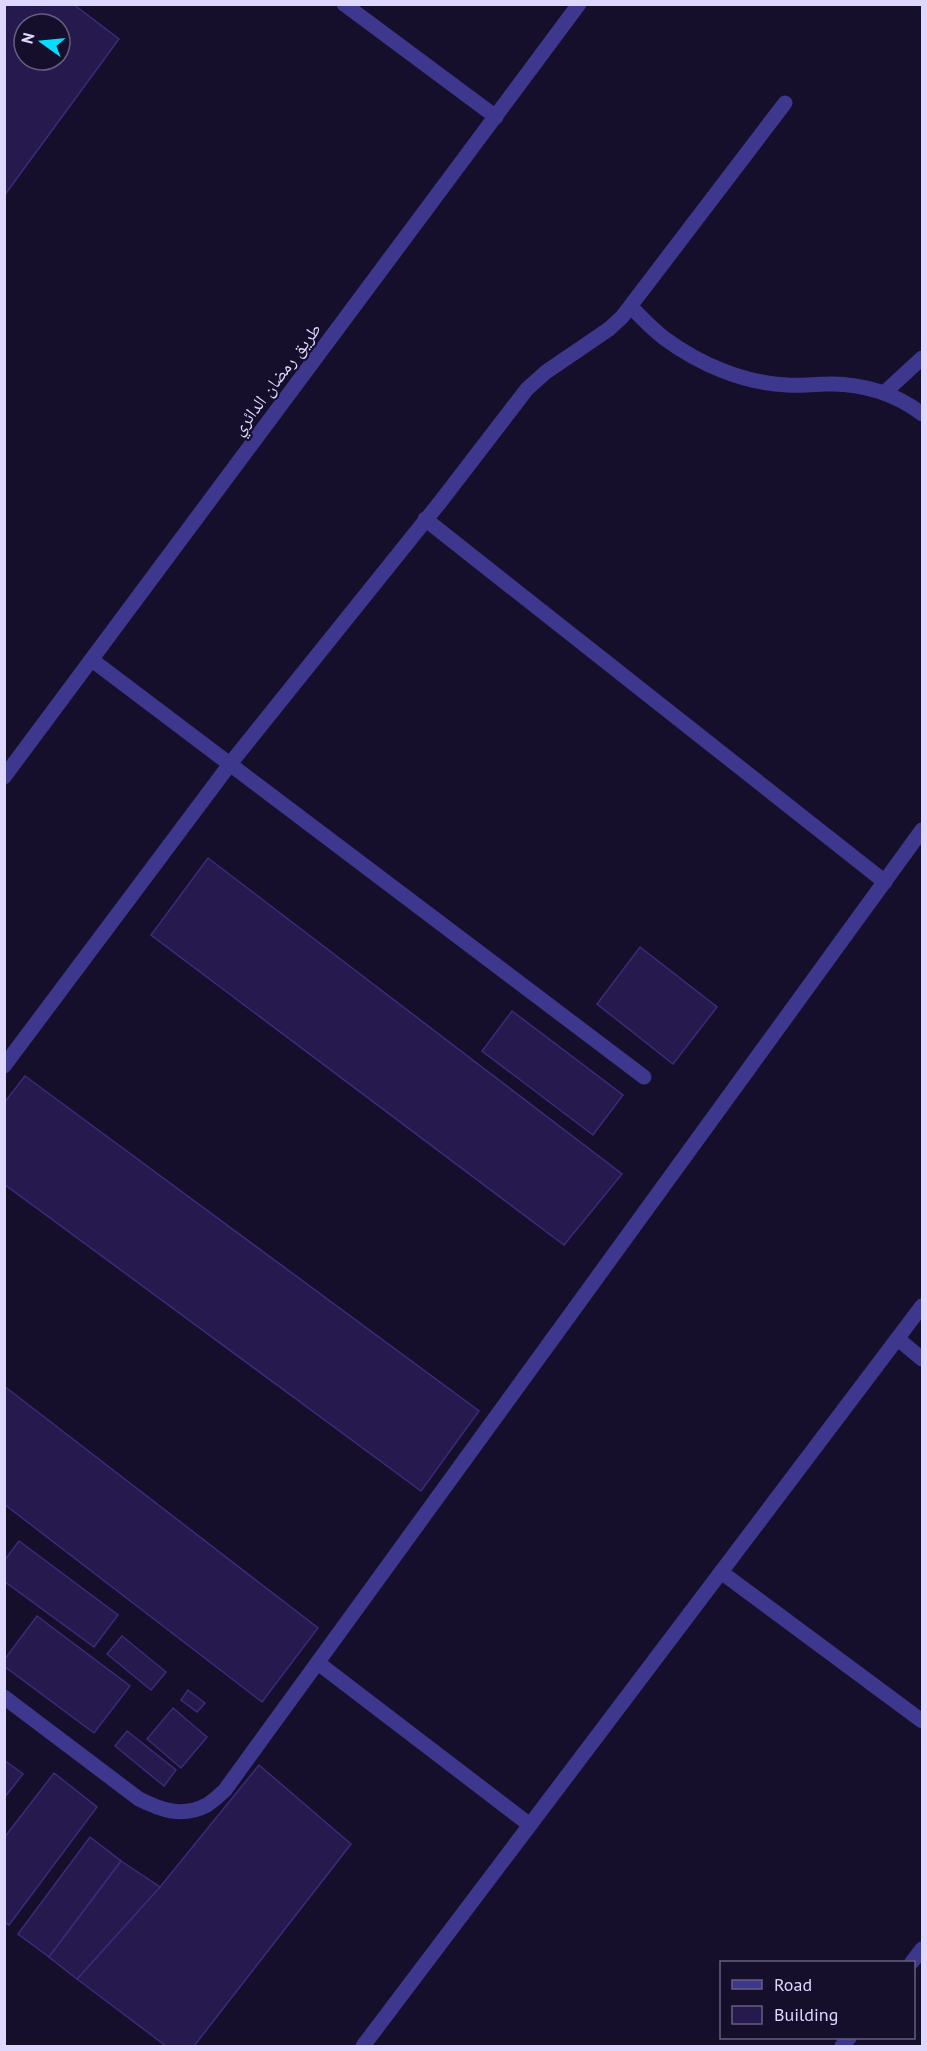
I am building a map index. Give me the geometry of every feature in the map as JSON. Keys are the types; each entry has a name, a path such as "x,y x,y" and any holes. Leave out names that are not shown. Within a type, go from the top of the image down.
{"street":[{"path":"344,4 496,117"},
{"name":"طريق رمضان الدائري","path":"4,777 579,4"},
{"path":"4,1066 230,764 441,501 526,388 609,329 631,307 785,103"},
{"path":"631,307 663,338 700,362 742,378 786,385 858,386 884,393 922,414"},
{"path":"884,393 922,358"},
{"path":"425,519 885,882"},
{"path":"92,660 644,1077"},
{"path":"4,1697 139,1799 160,1809 184,1812 207,1805 225,1790 922,830"},
{"path":"363,2046 922,1306"},
{"path":"898,1339 922,1359"},
{"path":"721,1572 922,1720"},
{"path":"318,1663 530,1825"},
{"path":"913,1961 922,1949"}],"building":[{"path":"4,4 73,4 119,39 4,196"},
{"path":"208,858 622,1174 564,1245 151,935"},
{"path":"640,947 717,1007 673,1064 597,1004"},
{"path":"512,1011 623,1095 593,1135 482,1051"},
{"path":"25,1076 479,1411 421,1491 4,1184 4,1103"},
{"path":"4,1386 318,1628 262,1702 4,1504"},
{"path":"19,1541 118,1615 94,1647 4,1581 4,1561"},
{"path":"37,1616 130,1686 94,1733 4,1666 4,1660"},
{"path":"122,1636 166,1672 151,1690 107,1654"},
{"path":"188,1690 205,1703 197,1712 181,1700"},
{"path":"173,1708 207,1737 181,1768 147,1739"},
{"path":"127,1731 176,1770 164,1786 115,1746"},
{"path":"4,1760 23,1774 4,1798"},
{"path":"259,1765 351,1844 194,2046 166,2046 77,1979 160,1887"},
{"path":"54,1773 97,1807 9,1925 4,1922 4,1838"},
{"path":"90,1837 121,1861 49,1957 18,1934"},
{"path":"121,1861 160,1887 77,1979 49,1957"}]}
